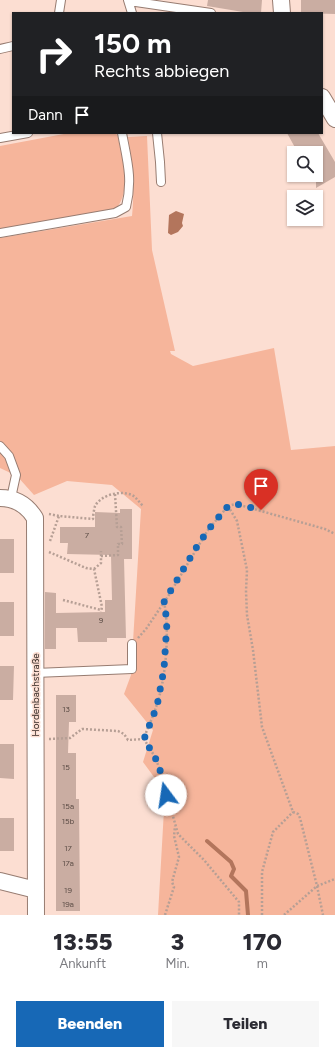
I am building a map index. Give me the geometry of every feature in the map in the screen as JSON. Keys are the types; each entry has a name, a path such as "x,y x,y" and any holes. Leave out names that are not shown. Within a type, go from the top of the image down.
{"street":[{"path":"282,0 282,12"},
{"path":"323,99 335,120"},
{"name":"Hordenbachstraße","path":"5,498 28,508 35,518 36,915"},
{"path":"0,881 36,890"}],"lane":[{"path":"59,12 61,0"},
{"path":"132,12 129,1 204,12"},
{"path":"0,49 12,46"},
{"path":"0,138 22,134"},
{"path":"0,233 115,213 126,207 130,190 129,170 122,134"},
{"path":"157,134 160,162 160,182"},
{"path":"0,446 9,456 16,475 5,498"},
{"path":"35,673 132,669 132,644"}],"path":[{"path":"101,556 118,555 118,544 122,544 122,527 117,527 114,494"},
{"path":"49,544 59,516 93,519 95,506 100,500 114,494 131,494 143,506"},
{"path":"132,644 146,629 208,530 228,506 236,504 325,529 335,534"},
{"path":"228,506 237,521 247,570 247,615 253,650 262,727 293,812 298,814 300,818 323,915"},
{"path":"47,551 94,570"},
{"path":"94,570 101,563 101,551"},
{"path":"63,600 101,611 94,570"},
{"path":"144,739 157,706 164,669 167,625 164,602"},
{"path":"35,739 70,738 82,730 118,731 124,734 128,740 144,739"},
{"path":"144,739 155,757 160,770 178,834 204,860 239,902 239,915"},
{"path":"262,915 262,872 273,832 293,812"},
{"path":"165,915 174,887 172,882 179,857 174,836 175,825"},
{"path":"284,915 317,886 335,879"}],"shaded area":[{"path":"64,134 116,134 123,164 125,184 121,201 116,209 0,230 0,146"},
{"path":"147,136 152,250 175,351 170,351 171,354 193,366 274,348 291,450 335,446 335,915 158,915 165,792 143,762 153,730 124,694 131,675 141,509 112,485 67,481 34,495 17,476 0,468 0,238 132,216 133,176 128,137"},
{"path":"176,211 184,214 182,223 183,226 178,232 171,235 168,233 169,215"}],"building":[{"path":"208,0 262,0 261,12 243,12 207,6"},
{"path":"301,0 335,0 335,14 323,14 323,12 301,12"},
{"path":"288,134 319,134 335,162 335,177 316,188 316,182 323,182 323,146 294,146"},
{"path":"120,509 132,509 132,559 124,559 126,638 107,638 107,642 78,642 77,628 56,628 56,649 45,649 45,592 56,593 56,613 105,612 105,600 112,600 111,555 67,554 68,543 60,543 60,527 95,527 95,512 120,513"},
{"path":"0,539 14,539 14,573 0,573"},
{"path":"0,602 14,602 14,636 0,636"},
{"path":"0,666 14,666 13,700 0,700"},
{"path":"56,695 76,695 76,722 69,722 68,753 76,753 76,799 79,799 80,911 56,911"},
{"path":"0,744 14,744 14,779 0,778"},
{"path":"0,818 14,818 14,851 0,851"}],"waterway":[{"path":"207,841 231,862 234,869 231,876 246,891 248,915"}],"route":[{"path":"166,795 155,757 144,739 157,706 164,669 167,630 167,614 164,602 196,548 208,530 228,506 236,504 261,510"}]}
